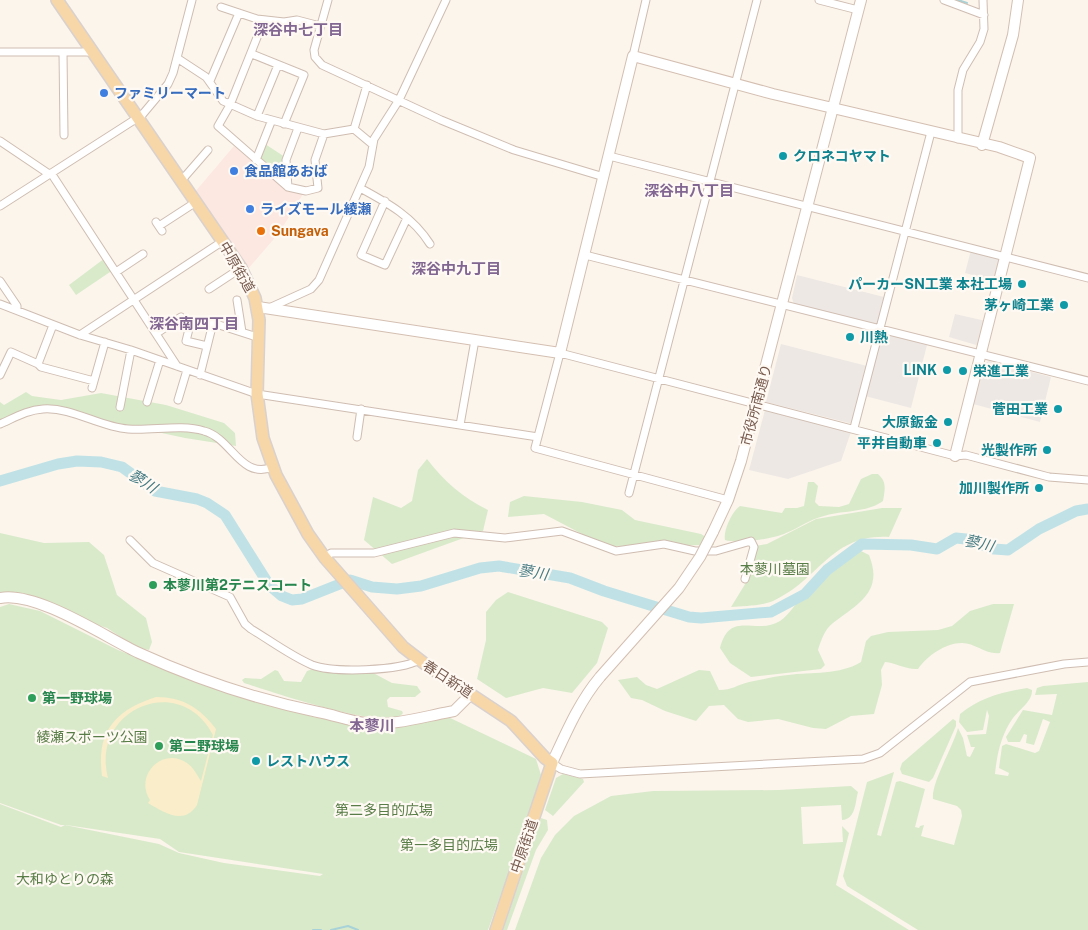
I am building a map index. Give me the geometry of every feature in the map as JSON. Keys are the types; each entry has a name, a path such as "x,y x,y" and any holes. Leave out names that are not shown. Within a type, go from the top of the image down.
{"main road":[{"name":"中原街道","path":"57,0 241,268 263,307 257,394 261,429 273,467 308,534 325,558 351,588"},
{"name":"春日新道","path":"351,588 403,647 419,660 511,721 545,758 552,763"},
{"name":"中原街道","path":"496,930 552,763"}],"street":[{"path":"0,206 138,117 168,84 177,58 192,0"},
{"path":"328,0 314,50 317,62 514,150 604,177"},
{"path":"263,307 316,285 369,167 372,144 384,119 399,100 446,0"},
{"path":"646,0 585,255 535,448 728,500"},
{"path":"629,493 757,0"},
{"path":"819,0 860,5"},
{"path":"944,0 984,15"},
{"path":"958,139 958,90 963,70 980,42 984,15 983,0"},
{"path":"982,145 1013,35 1018,0"},
{"name":"市役所南通り","path":"552,763 588,692 679,588 700,557 728,500 757,403 860,5"},
{"path":"221,7 264,20 284,22 297,20 320,26"},
{"path":"210,82 228,34 239,14"},
{"path":"264,20 230,105 218,126 288,187 306,191 318,188 315,160 324,134"},
{"path":"0,52 94,52"},
{"path":"63,52 64,135"},
{"path":"252,54 304,75 284,124"},
{"path":"633,56 735,84 982,145 1006,149 1030,158 955,456"},
{"path":"177,58 210,82 218,97 230,105 271,122 324,134 354,129 372,144"},
{"path":"257,116 278,64"},
{"path":"354,129 367,85"},
{"path":"256,160 271,122"},
{"path":"288,187 286,160 298,128"},
{"path":"854,428 931,132"},
{"path":"0,141 50,174 157,333 177,366"},
{"path":"181,181 208,150"},
{"path":"609,156 1088,278"},
{"path":"360,188 385,201 407,218 430,244"},
{"path":"385,201 361,255 385,265 407,218"},
{"path":"159,226 196,202"},
{"path":"80,335 222,241"},
{"path":"116,272 143,254"},
{"path":"585,255 879,329 890,329 1088,381"},
{"path":"209,289 241,268"},
{"path":"0,281 17,306 17,310"},
{"path":"237,300 242,332"},
{"path":"0,304 80,335 131,350 257,394 538,437"},
{"path":"263,307 560,353 854,428 955,456 966,455 1049,477 1088,480"},
{"path":"157,333 181,316 189,328 186,341 207,346"},
{"path":"200,375 213,323 260,338"},
{"path":"38,364 53,325"},
{"path":"460,425 474,340"},
{"path":"0,375 11,352 41,367 93,385 105,342"},
{"path":"120,407 131,350"},
{"path":"147,402 160,360"},
{"path":"178,400 187,370"},
{"path":"0,424 21,414 44,409 70,412 121,428 203,430 219,438 248,468 260,471 273,467"},
{"path":"356,437 361,409"},
{"path":"325,558 331,553 374,553 454,533 505,538 562,531 616,551 664,544 695,550 716,551 751,541 754,547 745,579"},
{"path":"130,540 153,562 230,596 246,624 251,629 312,665 328,669 385,668 409,666 419,660"},
{"path":"0,598 16,597 54,610 141,654 232,687 294,707 355,721 382,723 448,712 459,707 471,694"},
{"path":"552,763 561,769 580,774 863,760 880,753 970,682 1064,664 1088,662"}],"shaded area":[{"name":"ライズモール綾瀬","path":"234,146 287,191 303,194 279,233 247,270 195,192"},
{"path":"971,250 1000,258 996,281 965,273"},
{"name":"川熱","path":"797,275 884,297 877,324 794,304 792,298"},
{"path":"955,314 986,321 980,343 976,345 949,337"},
{"path":"882,333 927,345 911,408 865,396"},
{"path":"781,344 867,366 853,424 766,402"},
{"path":"989,361 1051,377 1040,422 973,404 983,364"},
{"path":"765,410 851,432 841,461 788,479 749,470"}],"green space":[{"path":"265,144 285,157 285,177 282,179 260,161"},
{"path":"105,258 113,270 76,295 69,285"},
{"path":"26,392 32,396 61,400 101,393 166,405 224,423 235,433 236,446 185,438 58,411 28,414 0,428 0,402 4,405"},
{"path":"427,459 454,488 488,510 483,531 392,564 364,540 373,497 401,508 412,501 418,470"},
{"path":"872,474 878,474 885,486 883,501 877,505 870,508 819,517 791,531 773,537 747,541 725,540 725,532 729,522 734,512 740,506 782,513 785,508 804,506 808,482 814,482 818,486 815,502 819,506 839,507 849,504 861,479"},
{"path":"524,496 582,502 622,510 635,520 701,534 714,542 714,545 612,546 601,544 544,514 508,517 510,502"},
{"name":"本蓼川墓園","path":"882,508 902,508 889,537 869,538 839,550 803,582 773,601 758,605 731,607 747,581 755,546 767,544 816,519"},
{"path":"0,533 44,543 89,542 104,555 117,595 146,618 152,642 149,650 136,647 107,628 0,594"},
{"path":"861,551 869,555 873,568 871,588 859,603 830,625 818,650 825,665 821,669 751,677 730,663 720,648 724,636 730,629 737,626 771,625 780,621 829,568 845,557"},
{"path":"508,592 602,622 608,628 597,663 572,693 543,688 506,698 477,679 486,640 486,612 496,600"},
{"name":"綾瀬スポーツ公園","path":"9,604 40,611 118,650 195,680 313,717 367,726 446,716 536,759 541,775 524,830 488,930 0,930 0,804 61,827 65,825 0,803 0,607","holes":["65,825 160,839 179,852 323,874 320,876 224,863 179,853 159,844"]},
{"path":"993,604 1014,604 1000,653 990,652 962,643 949,645 937,651 926,659 918,669 885,662 881,670 882,685 874,714 851,716 826,729 813,728 778,719 748,722 738,719 724,705 709,706 696,721 665,711 642,700 631,698 618,680 637,677 646,685 657,689 699,670 710,671 719,690 778,676 835,671 861,662 866,641 871,636 888,632 938,630 952,626 970,611"},
{"path":"321,666 362,667 392,683 417,686 421,692 415,697 390,697 387,700 388,707 403,713 393,718 376,718 301,701 244,683 242,680 245,678 261,679 275,670 278,671 284,681 301,682 307,671"},
{"path":"1088,682 1088,930 918,930 847,886 843,876 867,782 894,772 877,835 881,836 896,782 900,781 925,789 915,827 919,828 924,825 921,836 954,845 962,816 961,810 957,806 933,799 935,784 958,728 963,738 967,756 970,757 975,747 971,747 967,735 986,734 989,716 987,710 983,730 967,732 959,722 960,714 991,696 1027,688 1032,690 1028,702 1009,724 1000,745 995,774 1008,776 1009,773 999,768 1002,746 1006,744 1035,753 1039,751 1050,722 1043,719 1034,745 1026,743 1027,735 1024,734 1020,742 1008,742 1006,737 1023,710 1052,715 1057,694 1035,695 1037,688"},
{"path":"953,719 956,721 956,726 933,778 929,782 902,774 900,769 902,763"},
{"path":"563,774 583,779 584,782 553,816 545,810 556,778"},
{"path":"851,786 858,792 854,810 847,819 842,820 841,805 801,807 803,844 843,842 842,826 849,833 836,885 909,930 515,930 541,858 555,835 574,816 611,796 653,791 779,790"},
{"path":"541,818 547,820 548,830 536,850 507,930 503,930"}],"sand":[{"path":"156,697 175,699 190,705 204,715 216,729 197,805 186,815 173,815 154,807 148,803 150,800 146,791 148,773 153,766 168,758 178,759 187,763 201,781 213,735 198,716 180,705 161,702 141,707 125,717 112,733 106,754 108,778 102,776 102,747 111,725 129,709"}],"waterway":[{"path":"958,0 967,3"},
{"name":"蓼川","path":"0,481 58,464 77,461 101,462 122,467 155,491 197,499 225,515 269,585 282,596 292,600 302,599 350,580 372,587 397,589 421,586 480,568 499,566 570,578 604,591 689,617 701,618 771,612 805,594 827,570 862,544 911,545 937,549 956,538 966,539 994,549 1008,550 1039,529 1076,511 1088,509"},
{"path":"331,930 348,926 358,930"},
{"path":"313,930 321,930"}],"place":[{"name":"ファミリーマート","path":"104,93"},
{"name":"クロネコヤマト","path":"783,156"},
{"name":"食品館あおば","path":"234,171"},
{"name":"ライズモール綾瀬","path":"250,209"},
{"name":"Sungava","path":"261,231"},
{"name":"パーカーSN工業 本社工場","path":"1022,284"},
{"name":"茅ヶ崎工業","path":"1064,305"},
{"name":"川熱","path":"850,337"},
{"name":"LINK","path":"947,370"},
{"name":"栄進工業","path":"963,371"},
{"name":"菅田工業","path":"1058,409"},
{"name":"大原鈑金","path":"948,422"},
{"name":"平井自動車","path":"937,443"},
{"name":"光製作所","path":"1047,450"},
{"name":"加川製作所","path":"1039,488"},
{"name":"本蓼川第2テニスコート","path":"153,585"},
{"name":"第一野球場","path":"32,698"},
{"name":"第二野球場","path":"159,746"},
{"name":"レストハウス","path":"256,761"}],"district":[{"name":"深谷中七丁目","path":"298,29"},
{"name":"深谷中八丁目","path":"689,190"},
{"name":"深谷中九丁目","path":"456,268"},
{"name":"深谷南四丁目","path":"194,323"},
{"name":"本蓼川","path":"372,725"}],"park label":[{"name":"第二多目的広場","path":"384,810"},
{"name":"第一多目的広場","path":"449,845"},
{"name":"大和ゆとりの森","path":"65,879"}]}
